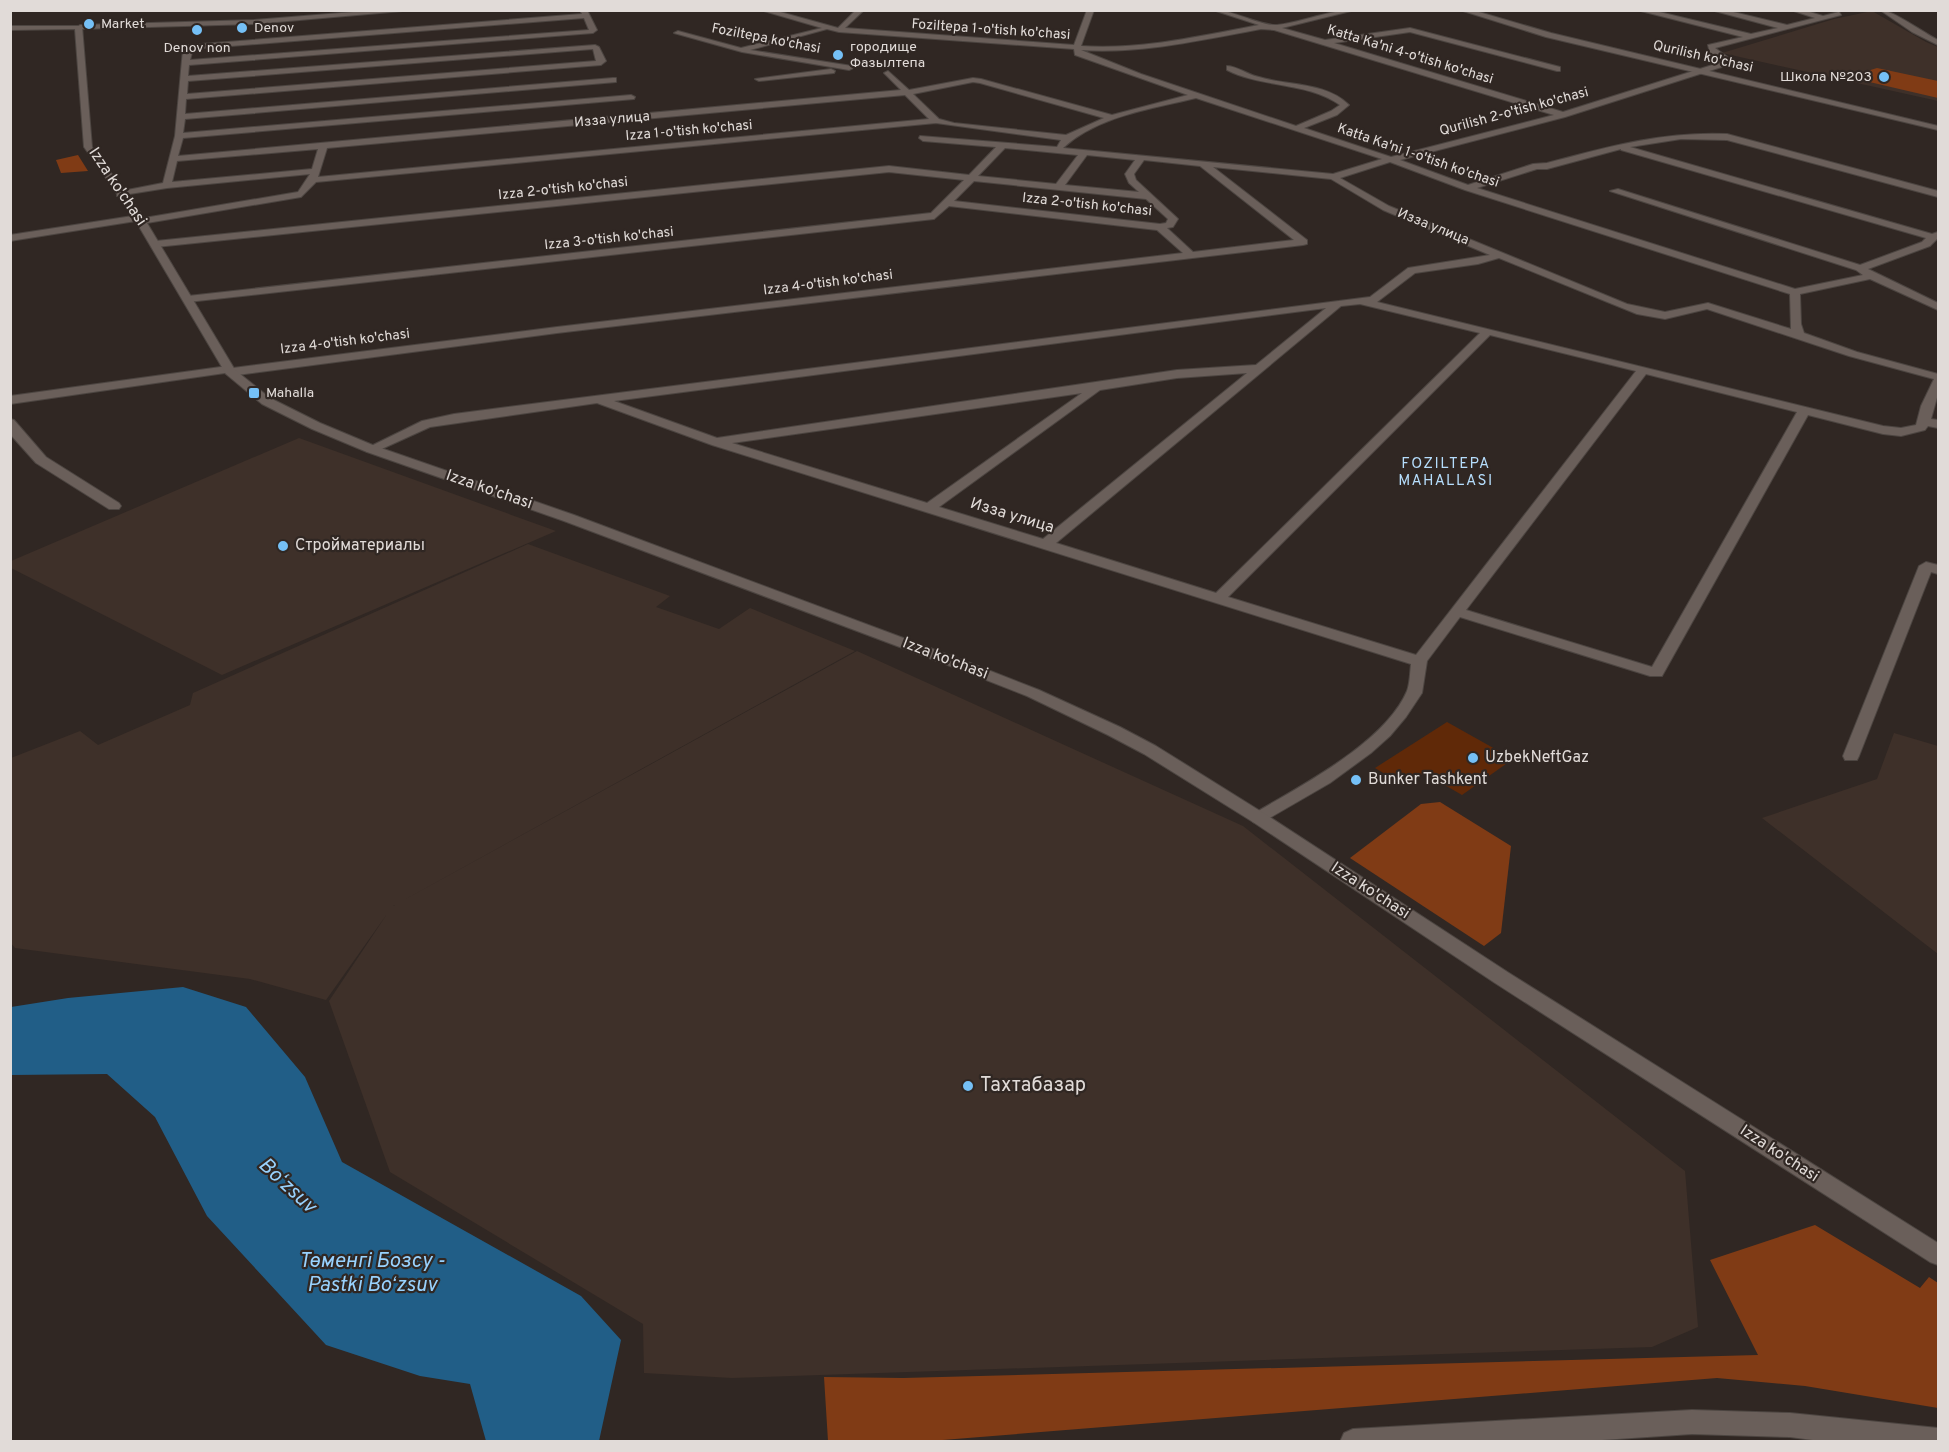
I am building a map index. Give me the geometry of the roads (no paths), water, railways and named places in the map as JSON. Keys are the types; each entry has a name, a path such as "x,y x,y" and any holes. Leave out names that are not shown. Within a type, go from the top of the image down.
{"street":[{"path":"10,29 254,22 411,10"},
{"name":"Foziltepa 1-o'tish ko'chasi","path":"762,10 839,30 1077,48 1176,43 1261,27 1272,28"},
{"path":"839,30 861,10"},
{"path":"1077,48 1091,10"},
{"name":"Katta Ka'ni 4-o'tish ko'chasi","path":"1216,10 1562,114"},
{"path":"1324,10 1336,14"},
{"path":"1272,28 1352,10"},
{"name":"Qurilish ko'chasi","path":"1462,10 1523,29 1938,128"},
{"path":"1640,10 1753,37 1839,14"},
{"path":"1714,10 1789,27"},
{"path":"1794,10 1824,18"},
{"path":"1883,10 1914,31 1938,43"},
{"path":"167,185 179,136 180,117 185,63 187,49 202,45 585,13 593,30 591,32 185,63"},
{"name":"Izza ko'chasi","path":"79,28 87,143 156,244 229,370 254,393 281,410 371,449 685,560 1033,693 1150,750 1938,1255"},
{"path":"741,50 826,28"},
{"path":"1321,43 1410,30 1557,69"},
{"name":"Foziltepa ko'chasi","path":"678,33 741,50 849,68 759,79"},
{"name":"Qurilish 2-o'tish ko'chasi","path":"1333,177 1562,114 1725,63 1726,60 1711,47 1753,37"},
{"path":"182,97 602,63 603,61 595,47 184,79"},
{"name":"Katta Ka'ni 1-o'tish ko'chasi","path":"1077,48 1081,54 1091,59 1195,96 1392,160 1468,188 1795,292"},
{"path":"1230,68 1240,75 1258,81 1329,95 1345,105 1334,113 1295,129"},
{"path":"888,73 910,92 936,121"},
{"path":"180,117 616,80"},
{"name":"Изза улица","path":"174,159 322,146 636,103 910,92 964,81 981,81 1113,118"},
{"path":"1057,150 1067,138 1113,118 1195,96"},
{"path":"179,136 636,103"},
{"name":"Izza 1-o'tish ko'chasi","path":"120,194 167,185 314,176 936,121 1067,138"},
{"path":"1468,188 1536,166 1547,166 1620,147 1682,136 1727,137 1938,194"},
{"name":"Изза улица","path":"923,138 1333,177 1386,208 1623,306 1660,316 1669,316 1708,306 1799,334 1853,354 1938,376"},
{"name":"Izza 3-o'tish ko'chasi","path":"189,299 934,216 1003,145"},
{"path":"10,238 296,196 305,192 314,176 322,146"},
{"path":"1620,147 1932,239 1938,249"},
{"path":"1059,186 1084,153"},
{"name":"Izza 2-o'tish ko'chasi","path":"947,203 1160,227 1170,225 1173,219 1132,181 1129,174 1141,158"},
{"name":"Izza 4-o'tish ko'chasi","path":"10,400 229,370 1303,242 1202,163"},
{"name":"Izza 2-o'tish ko'chasi","path":"156,244 889,169 1147,196"},
{"path":"1615,191 1860,268 1871,276 1938,307"},
{"path":"1160,227 1191,255"},
{"path":"1860,268 1932,239"},
{"path":"1360,301 1373,300 1412,270 1478,261 1501,255"},
{"path":"1799,334 1795,324 1795,292 1871,276"},
{"path":"1360,301 1803,411 1901,432 1921,427 1927,406 1938,382"},
{"name":"Изза улица","path":"371,449 426,424 454,418 1360,301"},
{"path":"1045,545 1244,383 1338,303"},
{"path":"1219,598 1487,333"},
{"path":"716,441 1177,374 1262,368"},
{"path":"1259,818 1355,758 1392,723 1415,692 1419,661 1642,370"},
{"path":"1202,372 1244,383"},
{"path":"928,509 1097,387"},
{"name":"Изза улица","path":"597,399 716,441 928,509 1419,661"},
{"path":"1458,612 1656,673 1803,411"},
{"path":"1924,421 1938,424"},
{"path":"10,423 11,427 41,460 114,506"},
{"path":"1851,756 1926,566 1938,570"},
{"path":"1353,1442 1692,1422 1790,1425 1938,1441"}],"water":[{"name":"Төменгі Бозсу - Pastki Boʻzsuv","path":"183,987 246,1007 305,1077 342,1162 581,1296 621,1340 599,1441 486,1441 470,1384 420,1376 326,1345 207,1216 155,1117 107,1074 11,1075 11,1007 68,998"}],"place":[{"name":"Market","path":"89,24"},
{"name":"Denov","path":"242,28"},
{"name":"Denov non","path":"197,30"},
{"name":"городище Фазылтепа","path":"838,55"},
{"name":"Школа №203","path":"1884,77"},
{"name":"Mahalla","path":"254,393"},
{"name":"Стройматериалы","path":"283,546"},
{"name":"UzbekNeftGaz","path":"1473,758"},
{"name":"Bunker Tashkent","path":"1356,780"},
{"name":"Тахтабазар","path":"968,1086"}],"district":[{"name":"FOZILTEPA MAHALLASI","path":"1446,472"}],"water label":[{"name":"Boʻzsuv","path":"287,1186"}]}
